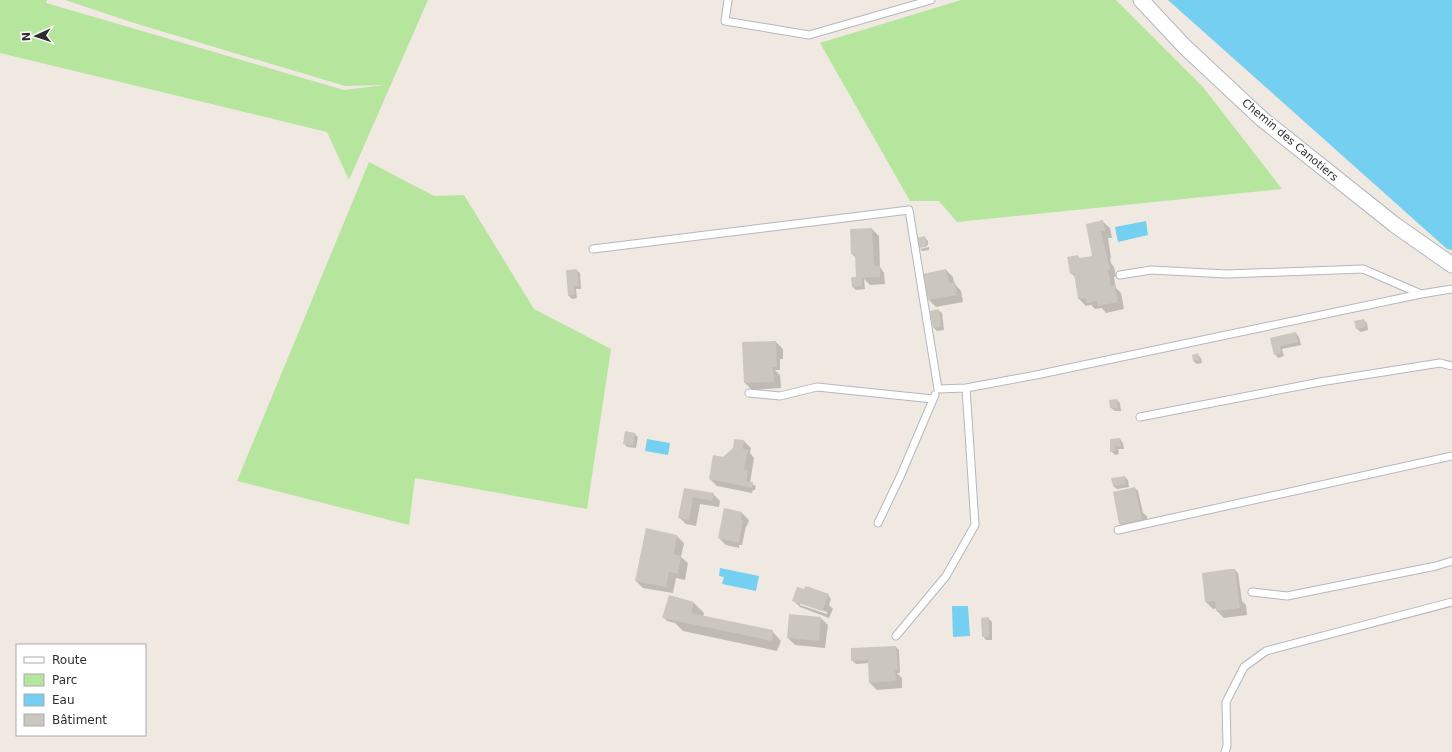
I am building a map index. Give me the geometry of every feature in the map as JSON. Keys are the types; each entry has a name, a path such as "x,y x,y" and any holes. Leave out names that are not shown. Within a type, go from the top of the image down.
{"street":[{"name":"Chemin des Canotiers","path":"1141,0 1184,46 1262,119 1395,225 1452,265"}],"lane":[{"path":"728,0 725,21 809,34 931,0"},
{"path":"593,249 909,210 938,389 878,523"},
{"path":"1120,275 1151,270 1227,274 1363,269 1421,294"},
{"path":"938,389 966,388 1097,363 1421,294 1452,289"},
{"path":"1140,417 1320,382 1440,363 1452,366"},
{"path":"749,393 780,396 817,387 934,399"},
{"path":"896,636 946,576 975,525 966,388"},
{"path":"1118,530 1452,456"},
{"path":"1252,592 1287,596 1436,566 1452,561"},
{"path":"1225,752 1227,746 1226,702 1244,667 1266,650 1452,602"}],"green space":[{"path":"0,0 47,0 46,3 344,90 385,85 345,86 131,22 65,0 428,0 349,180 327,132 0,53"},
{"path":"961,0 1116,0 1203,87 1282,189 957,222 939,201 910,201 820,43"},
{"path":"369,162 434,196 464,195 534,309 611,349 587,509 415,478 409,525 237,481"}],"water":[{"path":"1168,0 1452,0 1452,250 1447,249"},
{"path":"1146,221 1148,235 1118,242 1115,227"},
{"path":"647,439 670,443 668,455 645,451"},
{"path":"720,568 759,576 756,591 722,584 724,577 719,576"},
{"path":"952,606 968,606 970,636 953,637"}],"building":[{"path":"1103,220 1105,231 1101,231 1110,269 1108,270 1111,286 1115,285 1118,302 1098,306 1097,301 1087,303 1086,298 1078,299 1074,273 1070,274 1067,257 1078,255 1079,258 1092,256 1086,224"},
{"path":"872,228 874,266 880,265 880,277 862,278 862,286 852,287 851,277 856,277 855,254 851,254 850,229"},
{"path":"925,236 927,247 918,248 916,238"},
{"path":"577,269 579,286 574,286 575,295 568,296 566,270"},
{"path":"946,269 949,283 955,282 957,295 928,300 923,274"},
{"path":"939,309 941,327 933,328 930,311"},
{"path":"1364,319 1366,327 1356,329 1354,321"},
{"path":"1296,332 1298,342 1280,346 1281,353 1274,355 1270,338"},
{"path":"776,341 777,367 773,367 774,382 744,383 742,342"},
{"path":"1198,353 1199,360 1193,361 1192,355"},
{"path":"1117,399 1118,408 1110,408 1109,400"},
{"path":"625,431 635,433 633,446 623,444"},
{"path":"1120,438 1121,446 1115,446 1116,451 1110,452 1110,439"},
{"path":"734,439 744,440 743,449 748,450 744,470 748,470 746,481 753,482 752,488 709,479 713,455 723,457 733,448"},
{"path":"1125,476 1126,484 1113,486 1111,478"},
{"path":"1135,487 1142,520 1119,524 1113,492"},
{"path":"684,488 714,493 712,501 693,497 689,520 678,518"},
{"path":"724,508 742,512 741,520 743,520 739,543 718,538"},
{"path":"646,528 677,535 674,554 681,556 678,574 669,572 666,587 635,581"},
{"path":"1235,569 1240,608 1216,611 1215,601 1205,602 1202,573"},
{"path":"806,586 829,594 822,611 792,601 797,587 804,589"},
{"path":"669,595 694,602 691,613 773,630 772,641 662,618"},
{"path":"789,614 821,617 819,641 787,638"},
{"path":"989,617 989,637 982,637 981,618"},
{"path":"896,646 898,670 895,670 896,681 869,683 868,660 851,661 851,648"}]}
